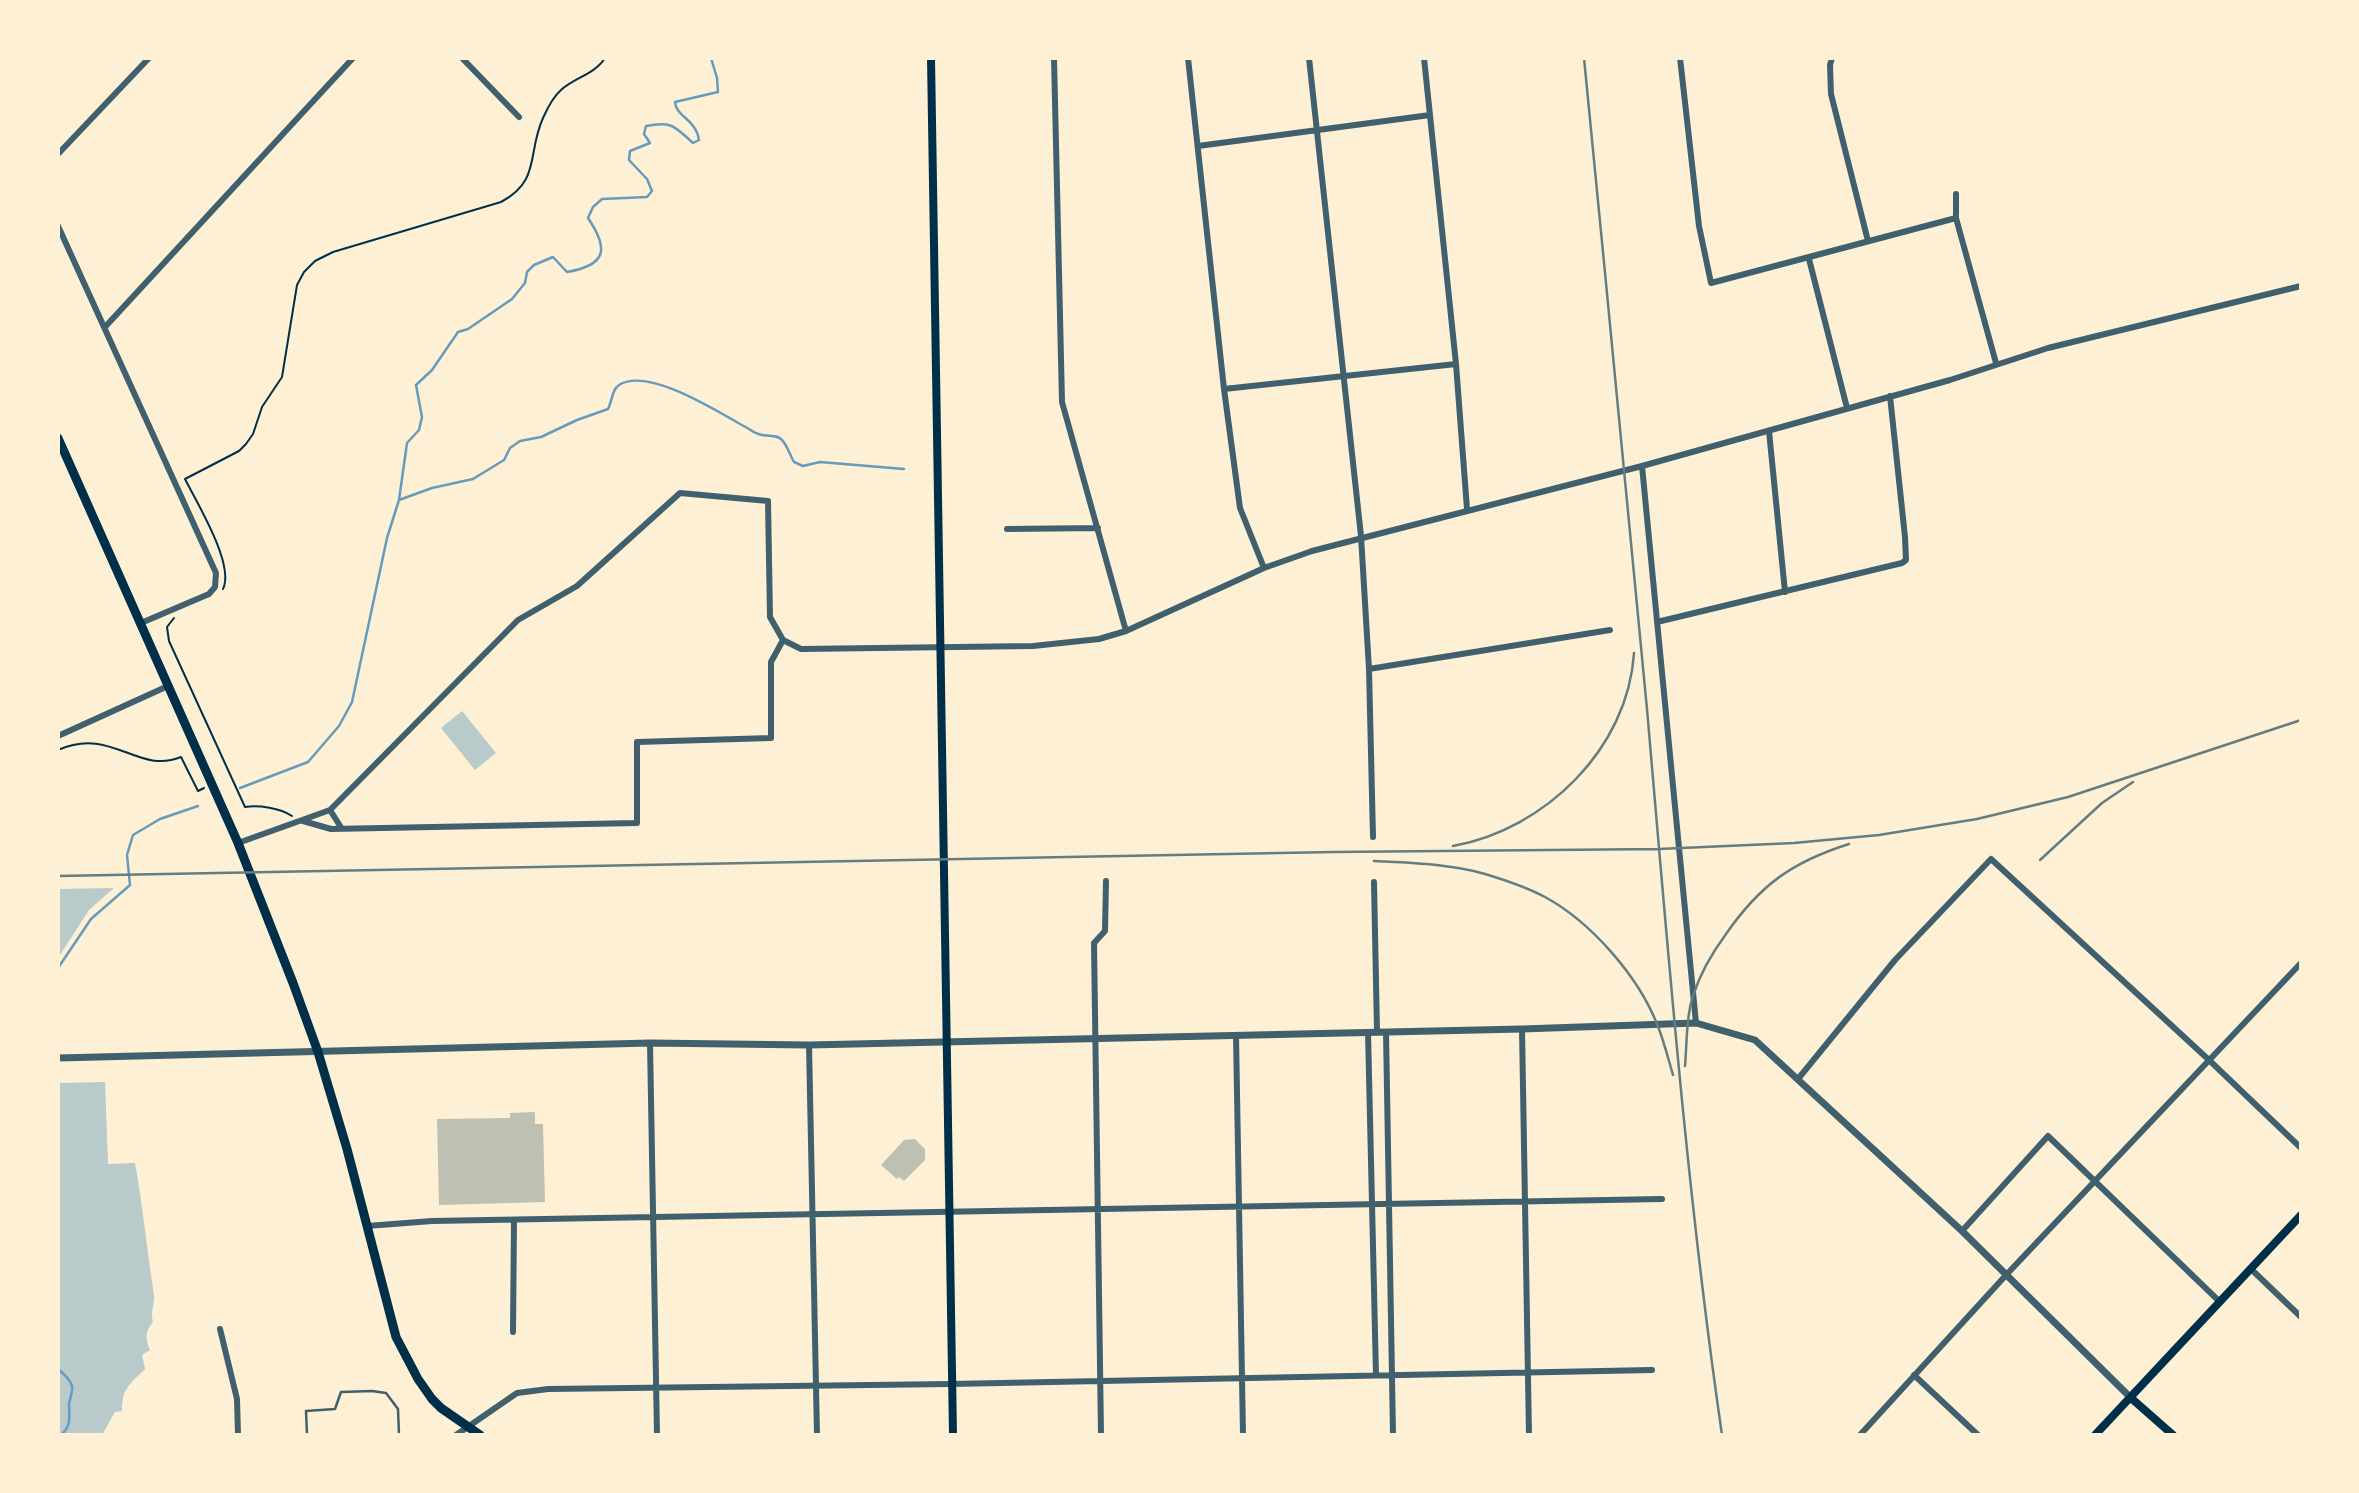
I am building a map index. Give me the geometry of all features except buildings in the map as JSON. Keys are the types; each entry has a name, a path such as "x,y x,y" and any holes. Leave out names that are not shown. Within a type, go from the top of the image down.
{"main road":[{"path":"931,58 953,1435"},
{"path":"58,438 239,843 318,1052 396,1337 425,1391 441,1408 480,1435"},
{"path":"2095,1435 2301,1216"},
{"path":"2131,1398 2173,1435"}],"street":[{"path":"58,154 149,58"},
{"path":"104,327 354,58"},
{"path":"462,58 519,117"},
{"path":"1054,58 1062,402 1126,631"},
{"path":"1188,58 1224,389 1240,508 1264,569"},
{"path":"1309,58 1361,536 1373,837"},
{"path":"1424,58 1456,365 1467,509"},
{"path":"1680,58 1699,226 1711,283 1956,218"},
{"path":"1832,58 1831,94 1868,241"},
{"path":"1198,146 1430,115"},
{"path":"1956,194 1956,218 1996,363"},
{"path":"58,226 216,573 215,587 209,594 141,623"},
{"path":"1809,258 1847,408"},
{"path":"239,843 330,810 518,620 577,586 680,493 768,501 770,617 783,640 801,649 1071,643 1126,631 1264,569 1361,536 1642,466 1950,380 1996,363 2301,286"},
{"path":"1224,389 1456,365"},
{"path":"1657,622 1906,560 1890,396"},
{"path":"1769,431 1785,592"},
{"path":"1642,466 1696,1023"},
{"path":"1007,529 1098,528"},
{"path":"1368,669 1610,630"},
{"path":"302,821 331,829 637,823 637,742 771,738 771,663 783,640"},
{"path":"58,736 168,686"},
{"path":"330,810 342,829"},
{"path":"1798,1079 1895,960 1991,859 2209,1059 2301,1148"},
{"path":"1101,1435 1094,943 1105,931 1106,881"},
{"path":"1374,882 1389,1203 1393,1435"},
{"path":"1860,1435 2007,1274 2301,963"},
{"path":"58,1058 650,1042 809,1045 1696,1023 1755,1040 1962,1231 2131,1398"},
{"path":"1522,1029 1528,1435"},
{"path":"1368,1032 1376,1375"},
{"path":"1236,1035 1243,1435"},
{"path":"650,1042 657,1435"},
{"path":"809,1045 817,1435"},
{"path":"1962,1231 2048,1136 2220,1302"},
{"path":"367,1226 432,1221 1662,1199"},
{"path":"513,1332 514,1220"},
{"path":"2251,1269 2301,1317"},
{"path":"220,1329 237,1399 238,1435"},
{"path":"456,1435 517,1393 548,1389 1652,1370"},
{"path":"1914,1375 1978,1435"}],"lane":[{"path":"307,1435 306,1411 335,1409 341,1392 372,1391 386,1393 398,1409 399,1435"}],"path":[{"path":"220,594 225,586 225,566 185,479 239,451 253,434 262,407 282,377 292,307 297,285 304,272 315,261 332,252 501,202 512,196 525,183 542,120 562,89 590,72 605,58"},
{"path":"175,617 167,627 169,641 245,807 261,806 288,813 293,817"},
{"path":"58,750 73,743 94,742 121,749 152,762 171,762 181,757 198,790"}],"shaded area":[{"path":"462,711 496,753 475,770 441,728"},
{"path":"114,888 89,910 58,958 58,889"},
{"path":"105,1082 108,1164 135,1163 138,1180 154,1295 153,1322 147,1335 150,1350 142,1355 145,1369 125,1392 122,1411 115,1412 102,1435 58,1435 58,1083"}],"waterway":[{"path":"240,788 308,762 339,726 352,702 387,538 399,500 407,443 419,430 422,417 416,385 432,370 458,332 468,329 512,299 525,283 527,272 534,265 553,257 567,272 597,260 601,247 588,218 593,207 602,199 647,197 652,191 647,179 629,160 630,151 650,143 644,134 646,126 672,126 693,143 699,140 694,127 679,111 675,102 718,92 711,58"},
{"path":"399,500 432,488 473,479 504,460 510,448 520,441 541,437 608,409 617,387 632,381 648,382 685,394 754,432 776,436 782,440 794,462 803,466 820,462 904,469"},
{"path":"58,968 91,919 130,885 127,855 133,835 160,819 198,806"},
{"path":"58,1369 71,1383 72,1388 68,1424 61,1435"}],"railway":[{"path":"1584,58 1679,1072 1698,1254 1722,1435"},
{"path":"1453,846 1487,837 1520,822 1550,803 1576,779 1599,751 1616,721 1628,688 1634,653"},
{"path":"58,876 1333,852 1659,849 1794,843 1879,835 1977,819 2068,797 2301,720"},
{"path":"2040,860 2102,803 2133,782"},
{"path":"1685,1066 1693,996 1707,964 1726,934 1752,902 1779,877 1794,867 1849,844"},
{"path":"1374,861 1430,864 1493,876 1524,887 1562,908 1596,936 1638,987 1657,1024 1673,1075"}]}
